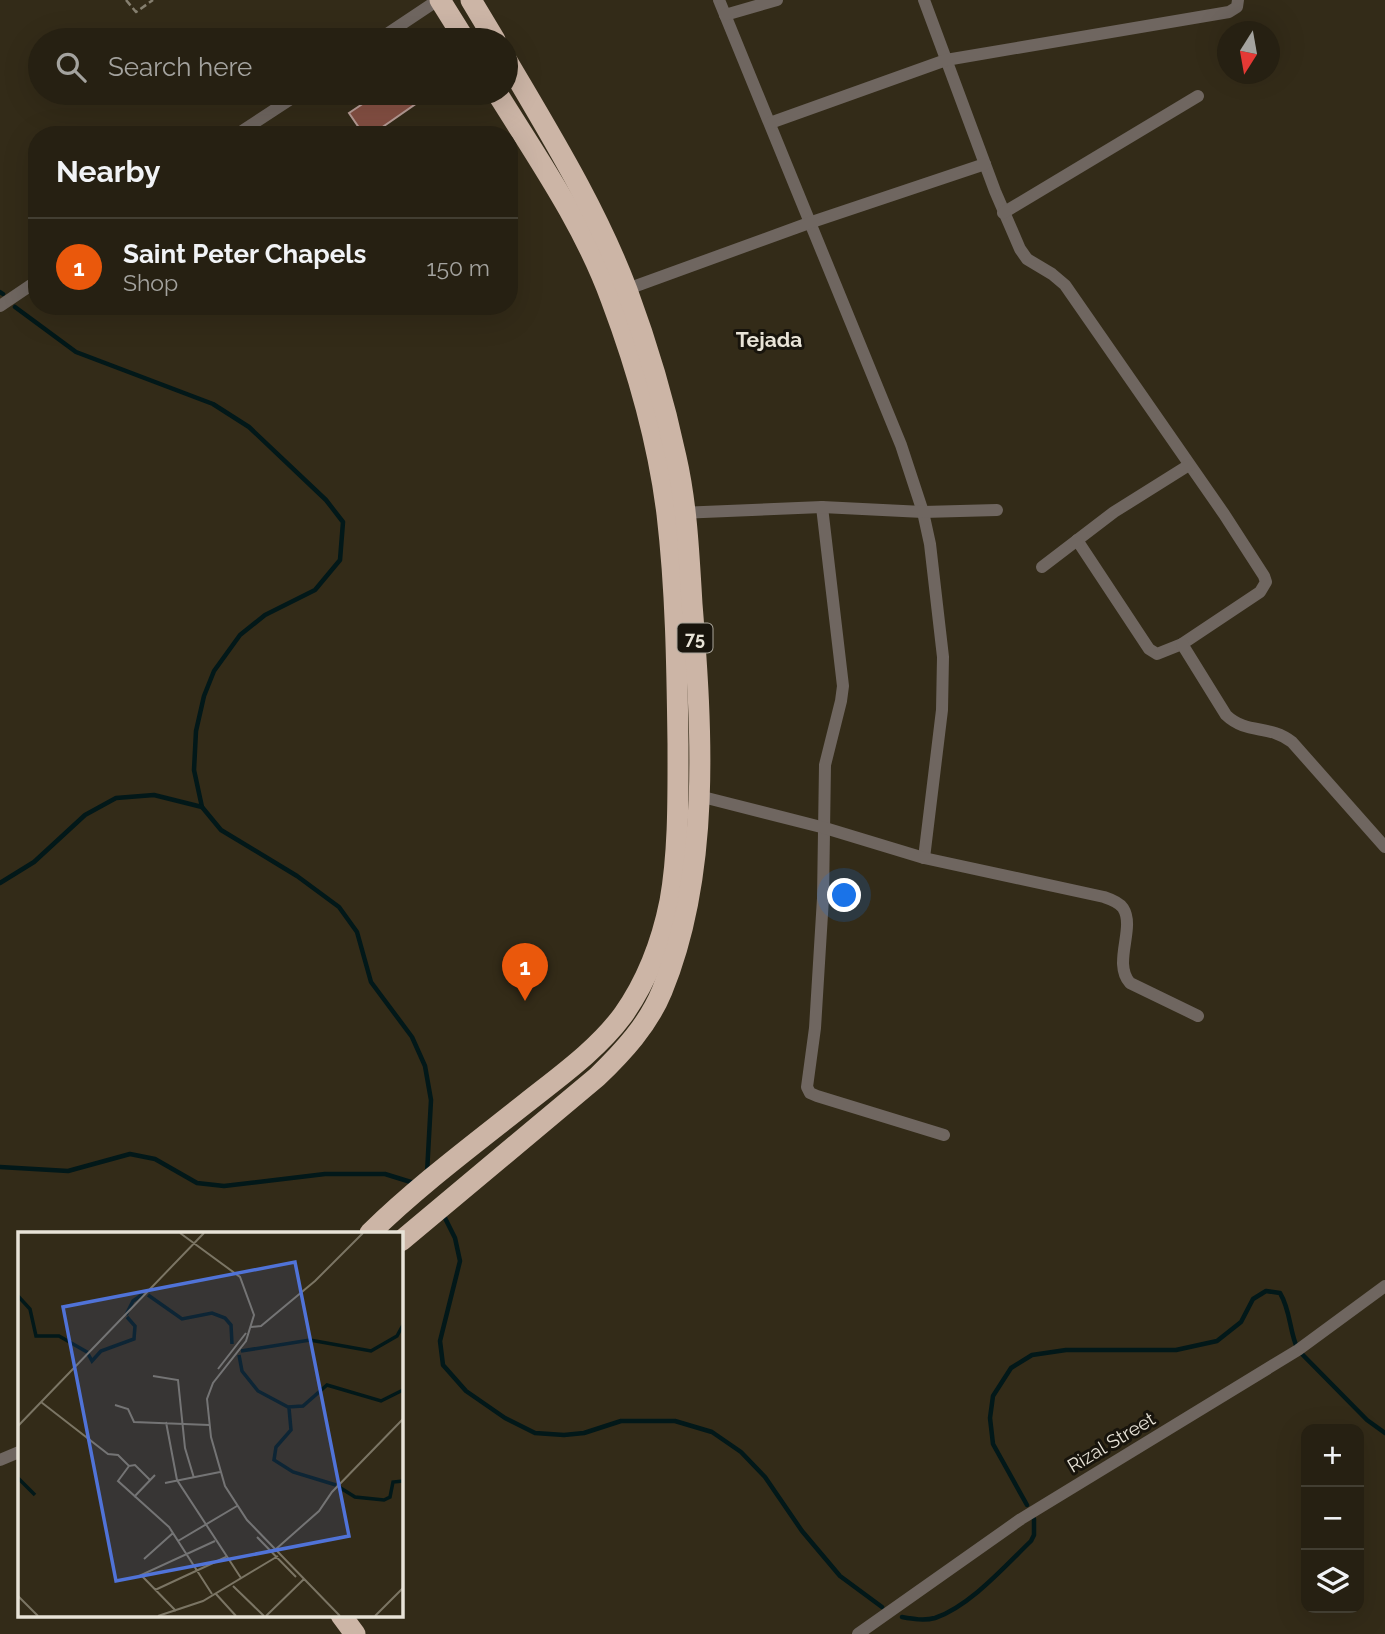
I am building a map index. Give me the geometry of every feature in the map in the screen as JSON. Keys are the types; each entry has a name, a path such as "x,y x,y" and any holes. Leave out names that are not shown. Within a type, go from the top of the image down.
{"highway":[{"path":"439,0 457,28"},
{"path":"471,0 488,28"},
{"name":"75","path":"409,1234 597,1077 627,1048 661,994 677,951 688,905 699,796 696,652 676,513 638,380 618,293 587,199 518,80"},
{"name":"75","path":"504,105 518,126"},
{"name":"75","path":"518,127 618,293"},
{"name":"75","path":"371,1232 399,1205 579,1061 622,1016 643,983 659,945 670,899 678,791 676,513"},
{"path":"342,1616 355,1634"}],"street":[{"path":"396,28 439,0"},
{"path":"719,0 901,445 923,512 942,635 944,682 923,858"},
{"path":"725,15 777,0"},
{"path":"924,0 1003,213 1020,249 1027,259 1065,285 1189,464 1266,582 1260,592 1182,644 1161,653 1153,653 1077,540"},
{"path":"770,123 946,60 1229,12 1237,7 1238,0"},
{"path":"1003,213 1198,96"},
{"path":"250,126 282,105"},
{"path":"618,293 809,223 985,164"},
{"path":"0,306 28,287"},
{"path":"1042,567 1114,512 1189,464"},
{"path":"822,507 843,686 825,765 825,828 815,1028 807,1087 810,1093 817,1096 944,1135"},
{"path":"676,513 822,507 923,512 997,510"},
{"path":"1182,644 1226,715 1235,724 1280,733 1385,847"},
{"path":"678,791 825,828 923,858 1104,897 1123,908 1126,919 1123,970 1126,978 1130,983 1198,1016"},
{"name":"Rizal Street","path":"858,1634 1021,1519 1298,1350 1385,1286"},
{"path":"0,1460 18,1452"}],"path":[{"path":"127,0 135,12 153,0"}],"building":[{"path":"361,105 414,105 384,126 358,126 349,113"}],"waterway":[{"path":"15,307 76,352 213,404 249,427 326,500 343,522 340,560 315,590 265,615 240,635 214,671 204,696 196,731 194,770 202,807 221,830 297,876 339,907 357,932 371,982 412,1037 425,1066 431,1100 427,1173"},
{"path":"0,883 34,862 85,815 116,798 154,795 202,807"},
{"path":"0,1167 68,1171 130,1154 155,1159 197,1183 224,1186 325,1174 385,1174 414,1183"},
{"path":"443,1214 455,1238 460,1261 440,1341 443,1365 466,1391 505,1418 535,1433 584,1433 621,1421 675,1421 712,1432 741,1452 765,1477 802,1531 840,1576 882,1607"},
{"path":"1027,1505 993,1444 990,1418 993,1396 1011,1368 1032,1355 1066,1350 1176,1350 1217,1341 1241,1322 1253,1299 1266,1291 1280,1293 1298,1350 1367,1420 1385,1433"},
{"path":"902,1617 923,1620 935,1618 974,1595 1031,1541 1034,1535 1034,1519"}],"place":[{"name":"Saint Peter Chapels","path":"525,1001"}],"district":[{"name":"Tejada","path":"769,339"}]}
